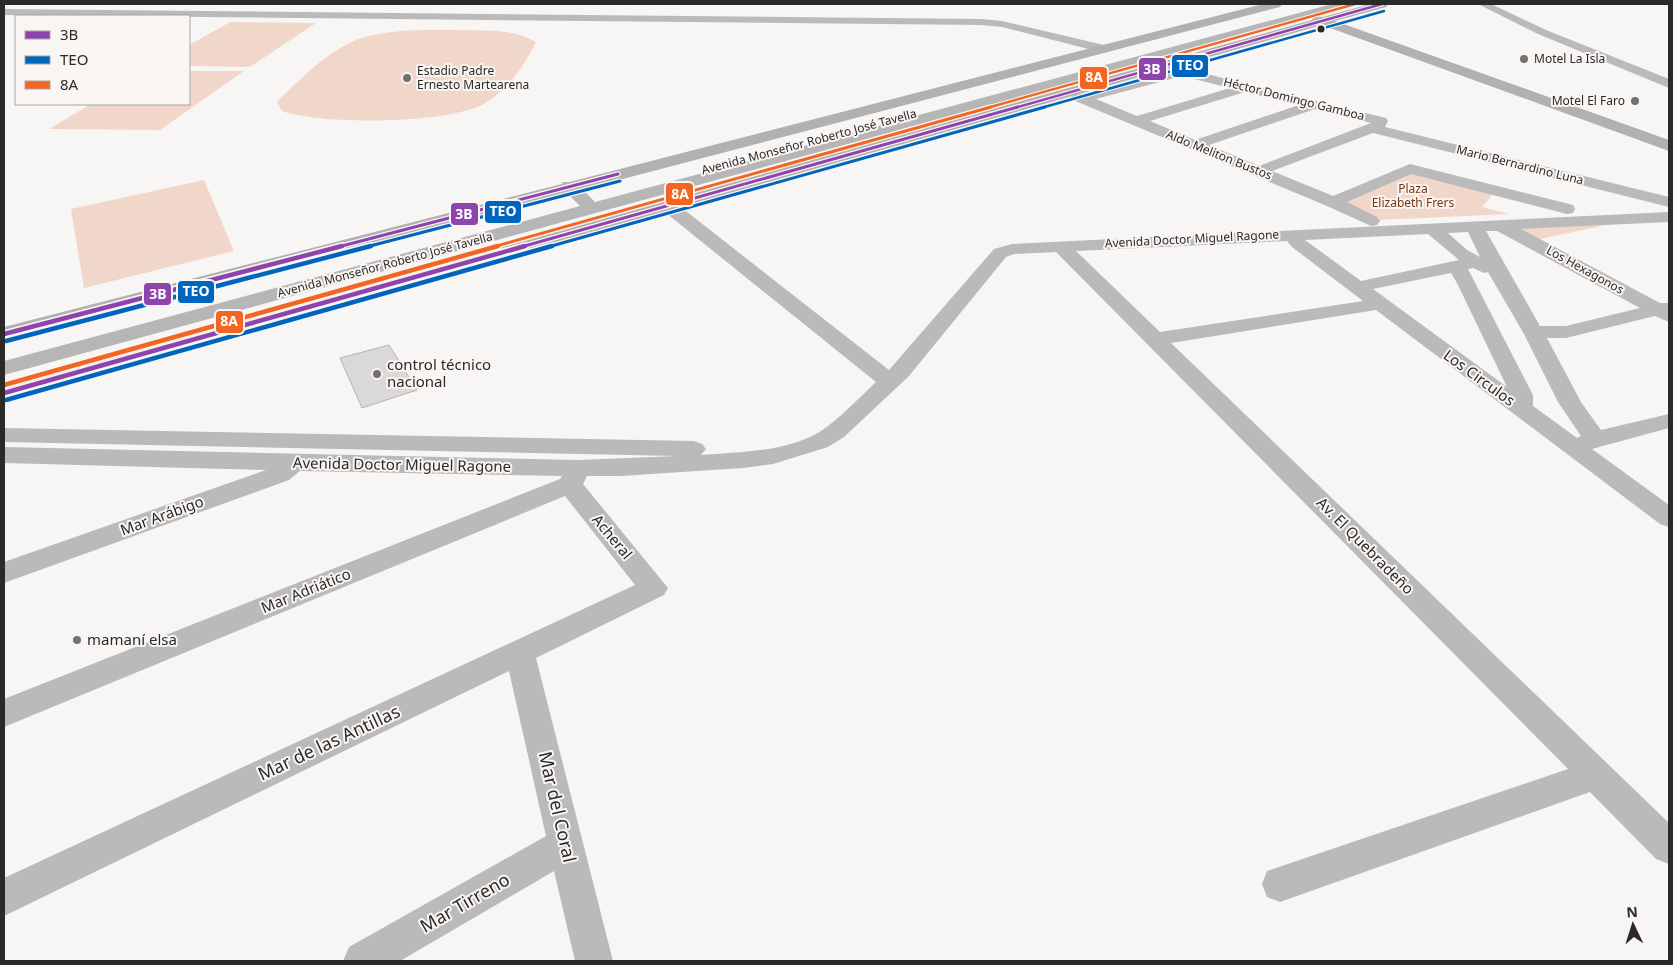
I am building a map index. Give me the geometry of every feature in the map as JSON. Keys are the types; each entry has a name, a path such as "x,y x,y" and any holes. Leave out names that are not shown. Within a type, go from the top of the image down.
{"highway":[{"name":"Avenida Monseñor Roberto José Tavella","path":"4,368 1344,4"},
{"name":"Avenida Monseñor Roberto José Tavella","path":"4,358 586,202 1104,56 1137,54 1313,12"},
{"path":"681,185 753,180"},
{"path":"569,186 586,202"}],"main road":[{"path":"4,334 569,186 1073,57 1104,56 1278,4 1313,12 1374,39 1669,146"},
{"path":"4,393 753,180 1074,96 1280,33 1313,12 1361,10 1382,4"},
{"path":"1361,10 1357,15 1358,22 1381,37 1669,141"},
{"path":"1280,33 1326,32 1374,39"}],"street":[{"path":"1483,4 1542,32 1669,84"},
{"path":"4,12 981,22 1002,24 1104,56"},
{"name":"Héctor Domingo Gamboa","path":"1074,96 1177,72 1315,104 1376,124"},
{"path":"1136,121 1246,87"},
{"name":"Aldo Meliton Bustos","path":"1074,96 1332,202 1371,221"},
{"path":"1195,145 1315,104"},
{"path":"1259,172 1376,124"},
{"name":"Mario Bernardino Luna","path":"1376,124 1394,134 1669,202"},
{"path":"1394,134 1394,138 1410,169"},
{"path":"1332,202 1410,169 1567,209"},
{"path":"667,205 890,382"},
{"name":"Avenida Doctor Miguel Ragone","path":"4,455 294,463 622,468 743,460 773,456 820,442 836,432 890,382 1000,253 1020,248 1669,217"},
{"path":"1540,246 1638,224 1636,219"},
{"name":"Los Hexagonos","path":"1501,225 1665,311"},
{"path":"1475,227 1473,262 1467,283 1522,395 1521,409"},
{"path":"1432,228 1461,254 1498,275 1533,332 1584,425 1596,439"},
{"name":"Los Circulos","path":"1291,234 1298,243 1378,304 1669,518"},
{"name":"Av. El Quebradeño","path":"1060,246 1669,847"},
{"path":"1358,287 1473,262"},
{"path":"1154,339 1378,304"},
{"path":"1533,332 1566,332 1665,311"},
{"path":"1573,448 1596,439 1669,421"},
{"name":"Avenida Doctor Miguel Ragone","path":"4,435 307,442 578,467"},
{"name":"Mar Arábigo","path":"4,573 280,474 294,463 307,442"},
{"name":"Acheral","path":"578,467 654,588"},
{"name":"Mar Adriático","path":"4,713 578,467"},
{"name":"Mar de las Antillas","path":"4,897 654,588"},
{"name":"Mar del Coral","path":"520,652 594,961"},
{"path":"1280,884 1596,775"},
{"name":"Mar Tirreno","path":"363,961 567,844"}],"green space":[{"path":"230,22 316,23 250,67 190,66 190,44"},
{"name":"Estadio Padre Ernesto Martearena","path":"421,30 490,31 518,34 536,42 514,78 499,93 482,105 464,111 412,119 325,119 300,116 282,111 277,102 304,76 335,51 368,36 381,33"},
{"path":"190,71 244,71 160,130 49,129 89,105 190,105"},
{"name":"Plaza Elizabeth Frers","path":"1416,173 1493,194 1482,207 1509,214 1378,220 1340,202 1408,174"},
{"path":"204,180 234,251 84,288 71,209"},
{"path":"1602,226 1540,239 1531,238 1518,228"}],"building":[{"name":"control técnico nacional","path":"389,345 417,390 362,408 340,358"}],"transit line":[{"name":"8A","path":"4,385 1355,4"},
{"name":"3B","path":"4,393 1382,4"},
{"name":"TEO","path":"6,400 1384,11"},
{"name":"3B","path":"4,334 618,174"},
{"name":"TEO","path":"6,341 620,181"}],"place":[{"name":"Motel La Isla","path":"1524,59"},
{"name":"Estadio Padre Ernesto Martearena","path":"407,78"},
{"name":"Motel El Faro","path":"1635,101"},
{"name":"control técnico nacional","path":"377,374"},
{"name":"mamaní elsa","path":"77,640"}]}
